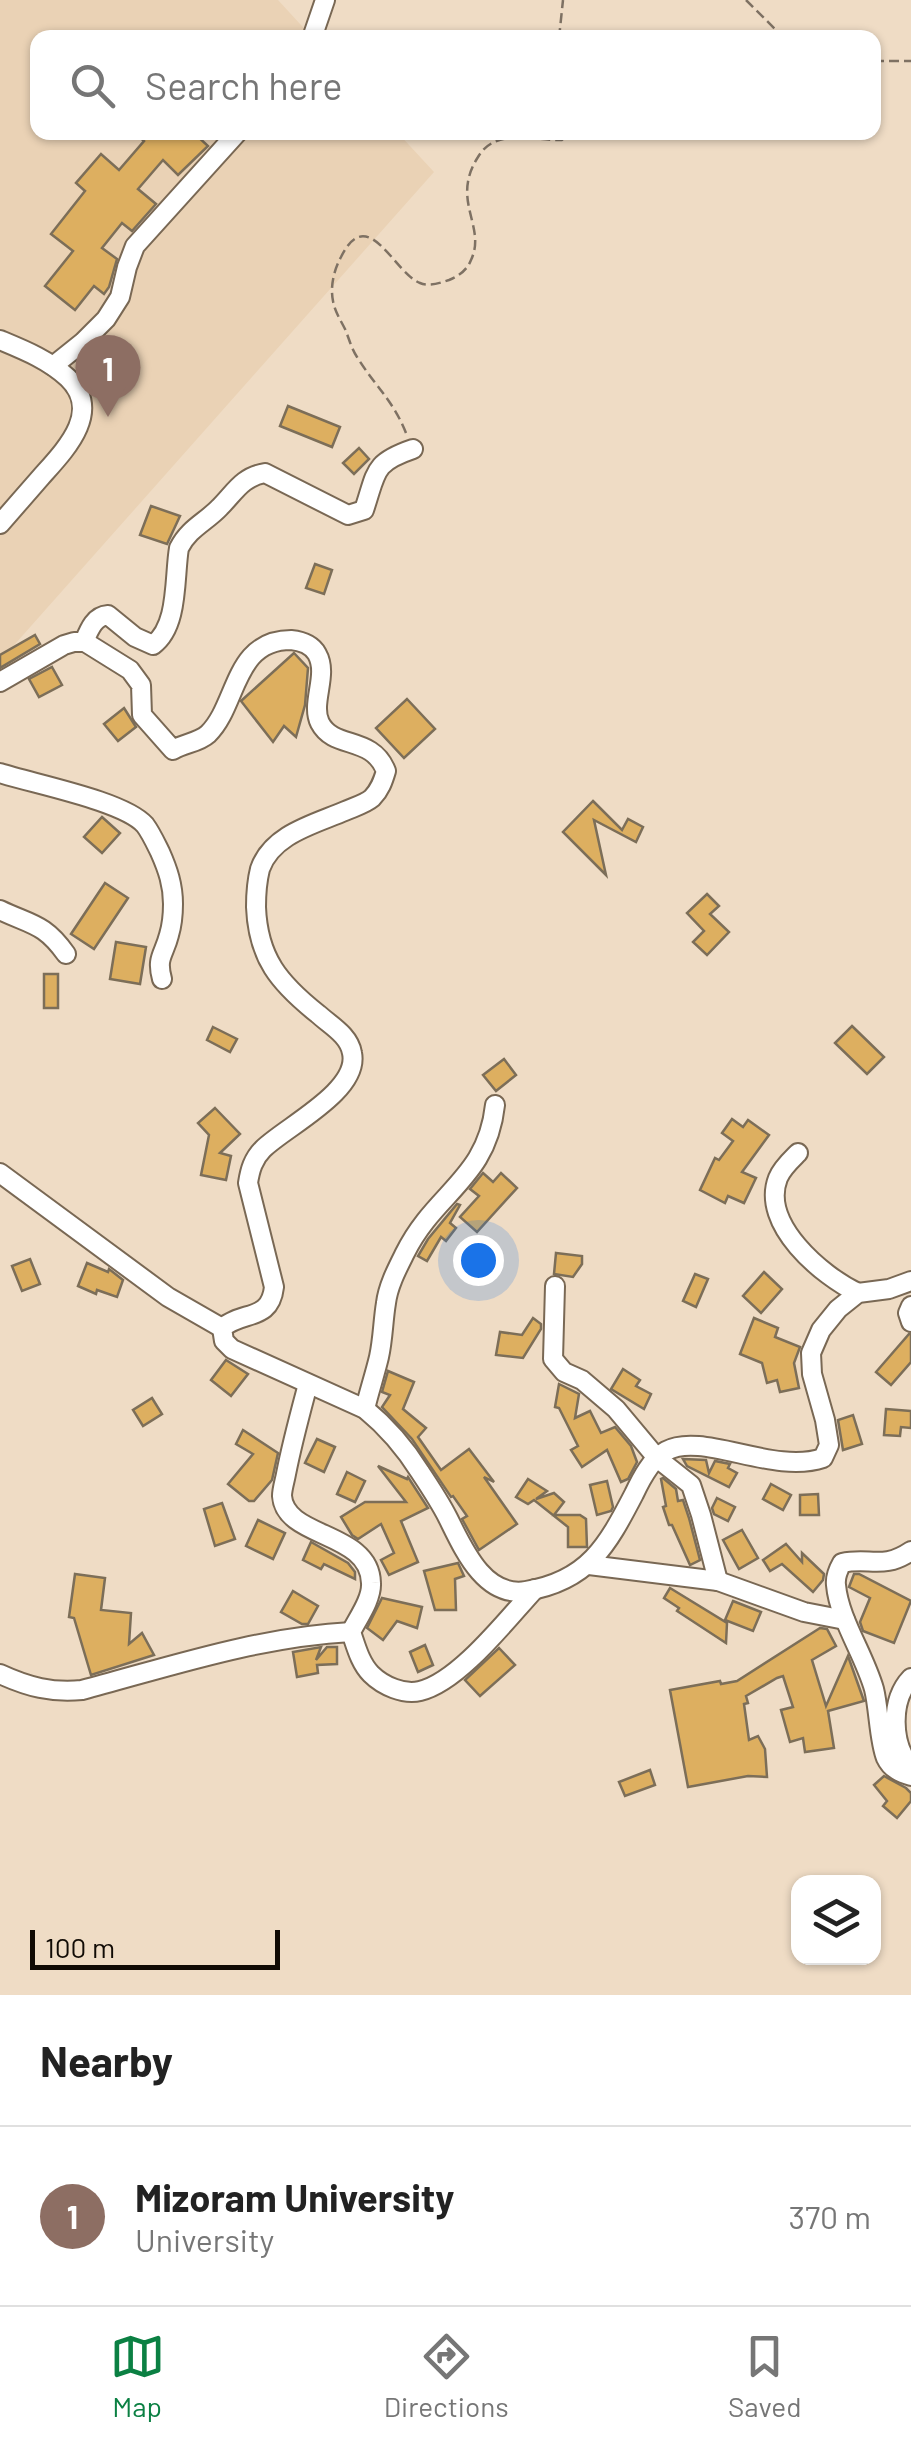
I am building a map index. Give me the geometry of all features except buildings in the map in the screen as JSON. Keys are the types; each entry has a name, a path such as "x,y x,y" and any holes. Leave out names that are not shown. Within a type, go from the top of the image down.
{"street":[{"path":"315,30 325,0"},
{"path":"53,366 106,319 120,297 136,246 231,140"},
{"path":"0,340 29,352 67,376 83,406 80,425 70,444 0,524"},
{"path":"84,642 101,616 108,616 144,642 153,645 159,641 170,618 179,548 184,537 252,476 265,473 348,515 364,510 378,466 390,456 412,449"},
{"path":"0,682 64,645 84,642 130,670 141,685 142,715 173,750 210,732 242,668 256,652 291,640 308,644 318,654 322,672 318,719 326,732 367,748 381,758 386,771 370,800 284,837 260,868 257,928 264,954 292,993 344,1036 352,1053 352,1067 335,1091 262,1149 251,1166 248,1183 274,1287 273,1300 265,1310 232,1319 222,1328"},
{"path":"0,790 0,774 105,802 144,824 169,872 173,892 169,938 158,965 162,979"},
{"path":"0,910 46,930 66,954"},
{"path":"365,1409 379,1358 386,1300 395,1274 433,1209 476,1164 487,1144 495,1105"},
{"path":"798,1153 777,1180 777,1206 784,1224 822,1272 858,1293"},
{"path":"0,1174 168,1297 222,1328"},
{"path":"222,1328 224,1342 232,1349 365,1409 389,1431 420,1470 472,1564 500,1587 520,1592 565,1580 589,1565 608,1541 642,1478 664,1452 680,1446 697,1446 779,1462 806,1464 823,1458 829,1445 812,1374 811,1353 821,1330 858,1293 911,1281"},
{"path":"555,1286 553,1359 564,1372 582,1380 616,1409 656,1458 690,1485 718,1581"},
{"path":"911,1306 911,1322"},
{"path":"308,1384 282,1496 286,1510 298,1522 341,1542 359,1555 368,1568 368,1597 351,1632 360,1658 372,1674 390,1687 419,1692 455,1672 535,1589"},
{"path":"911,1551 885,1563 842,1563 836,1584 845,1620 862,1653 874,1690 887,1760 898,1772 911,1776"},
{"path":"589,1565 718,1581 804,1612 845,1620"},
{"path":"0,1674 38,1689 82,1690 263,1642 351,1632"},
{"path":"911,1678 897,1703 896,1726 899,1748 911,1767"}],"path":[{"path":"560,30 562,0"},
{"path":"746,0 776,30"},
{"path":"881,61 911,61"},
{"path":"412,449 397,410 355,355 334,311 334,276 352,240 365,236 384,248 417,283 429,286 456,277 470,262 476,243 466,195 468,179 482,151 496,140"}],"shaded area":[{"path":"0,0 278,0 306,30 30,30 30,140 404,140 434,172 0,661"}],"place":[{"name":"Mizoram University","path":"108,417"}]}
